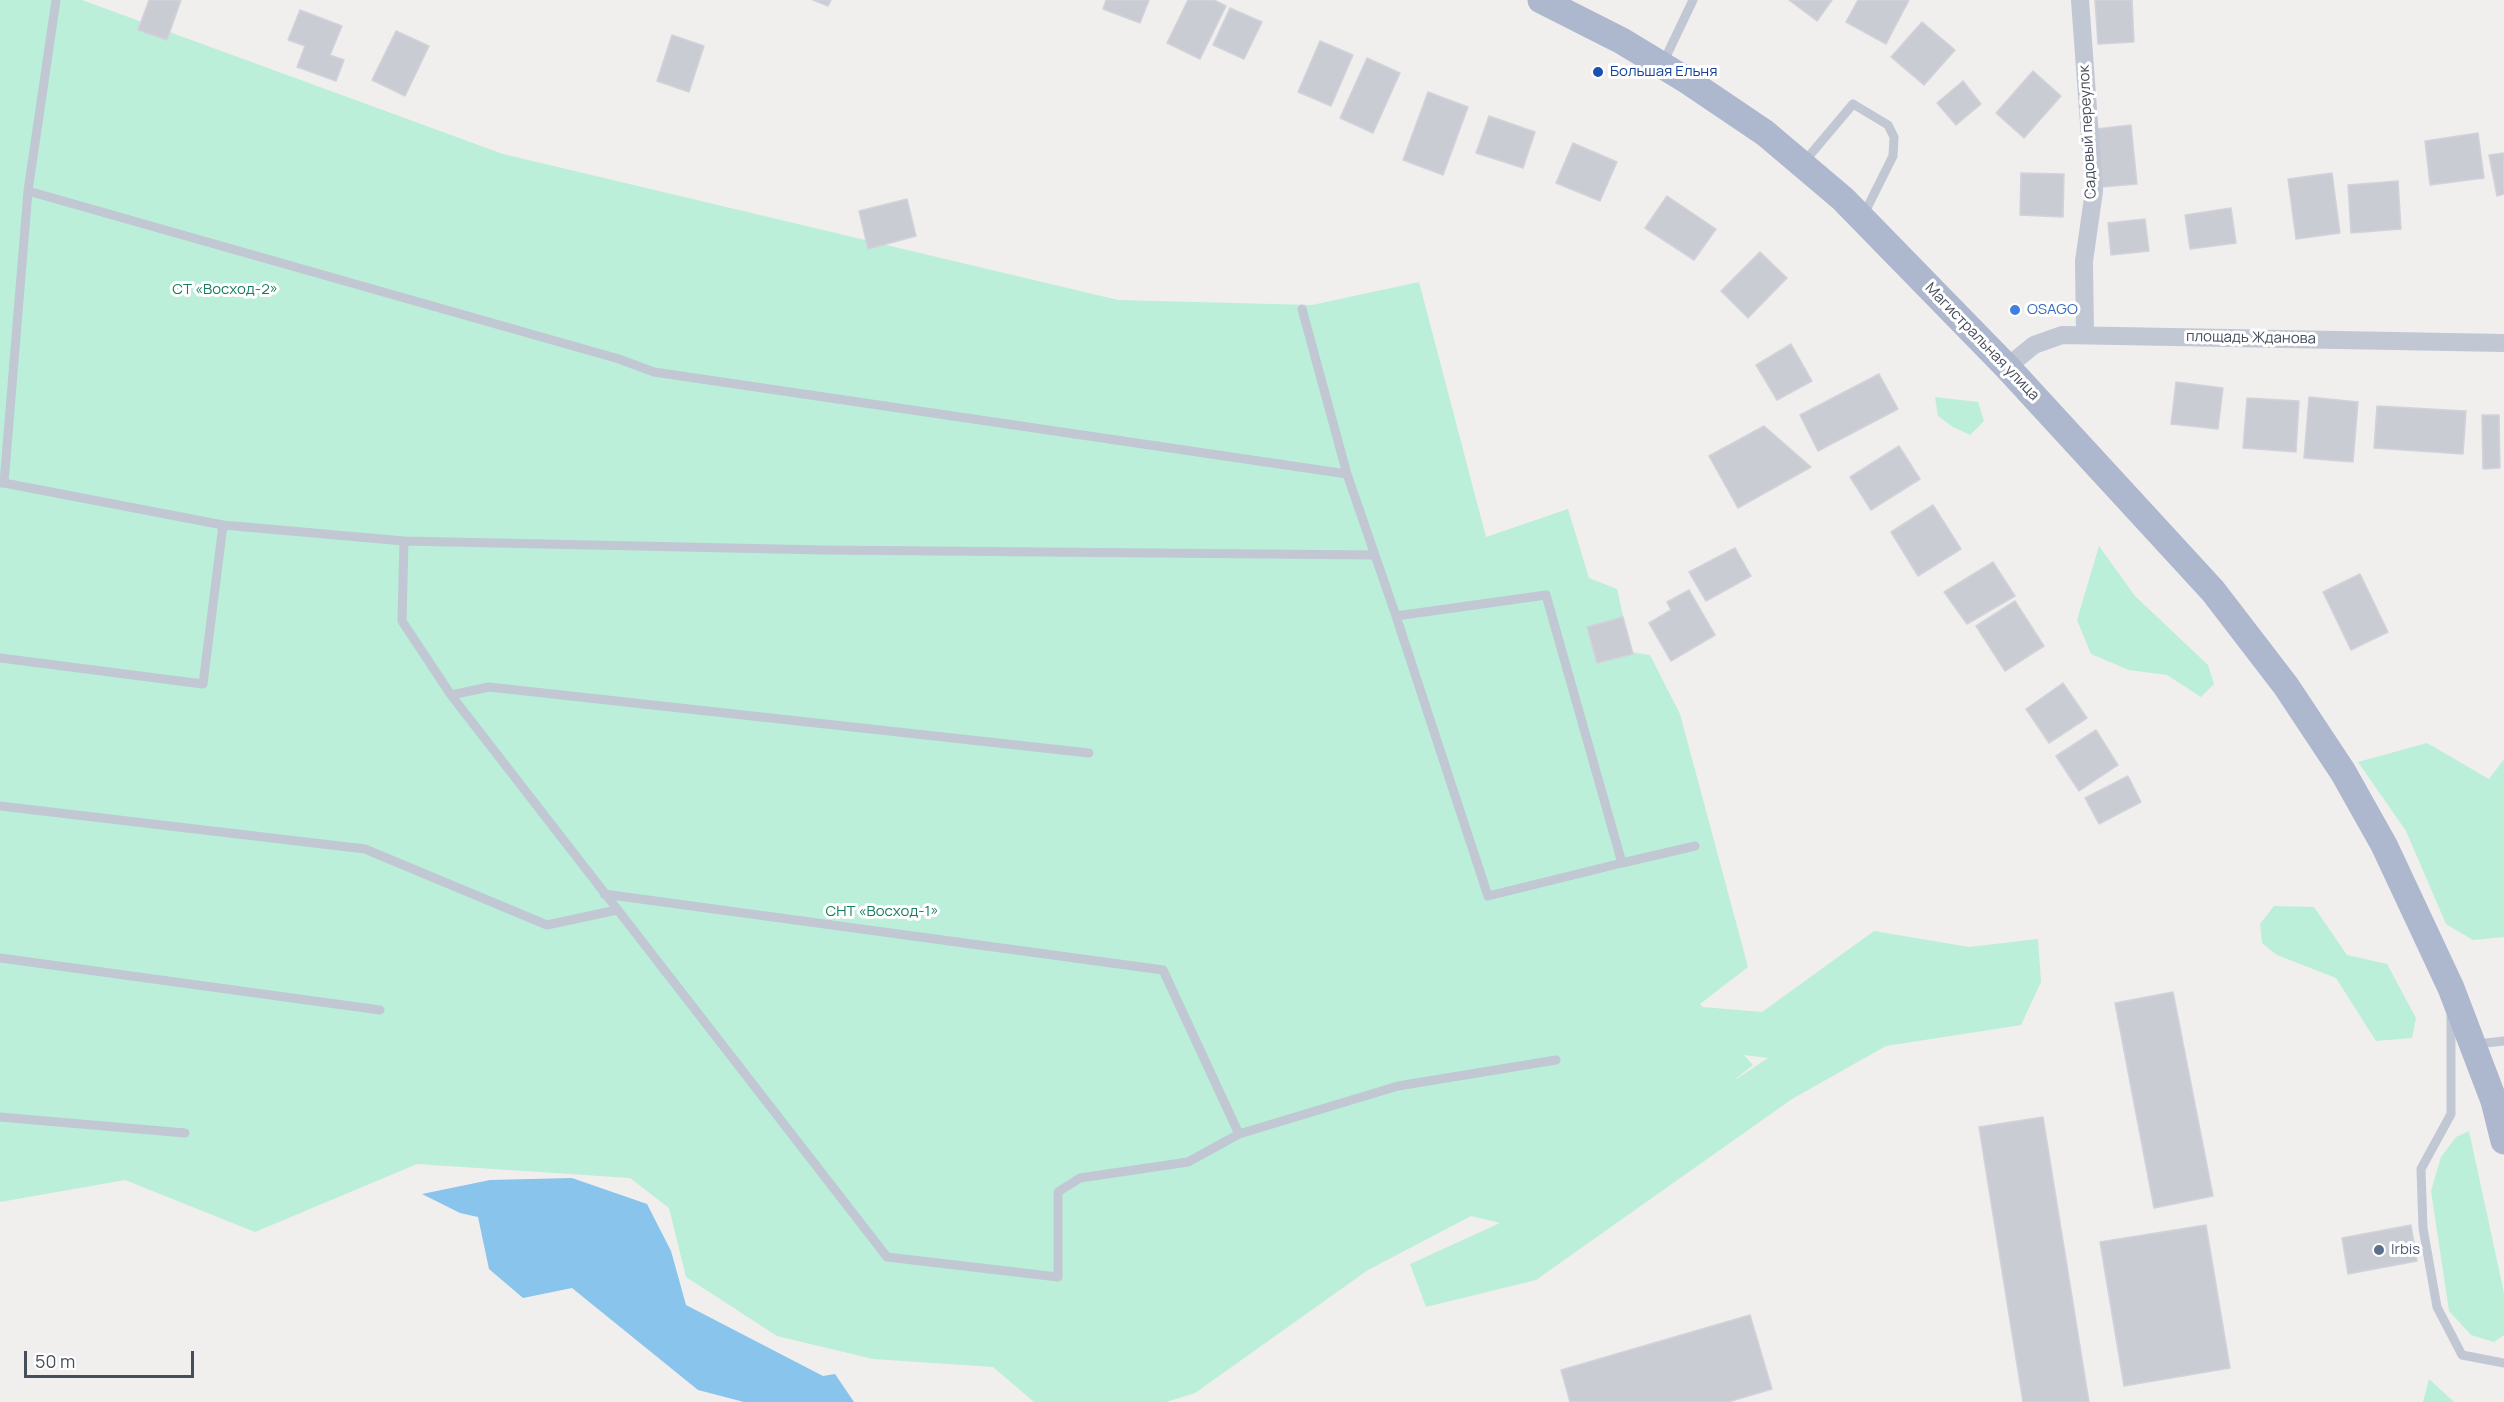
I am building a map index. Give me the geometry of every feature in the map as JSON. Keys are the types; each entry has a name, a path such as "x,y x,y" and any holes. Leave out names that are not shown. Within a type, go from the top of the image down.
{"main road":[{"name":"Магистральная улица","path":"1541,0 1570,10 1662,65 1765,133 1843,199 2007,367 2213,591 2286,686 2343,772 2384,845 2451,988 2494,1101 2504,1142"}],"street":[{"name":"Садовый переулок","path":"2080,0 2094,191 2084,261 2085,335"},
{"name":"площадь Жданова","path":"2007,367 2034,345 2061,335 2504,343"}],"lane":[{"path":"57,0 28,191 2,483 223,525 404,541 824,550 1375,555"},
{"path":"1662,65 1693,0"},
{"path":"1802,164 1853,104 1887,125 1894,137 1893,156 1862,218"},
{"path":"28,191 607,356 654,372 1347,474"},
{"path":"1302,309 1347,474 1488,896 1695,846"},
{"path":"0,658 202,684 223,525"},
{"path":"404,541 402,621 451,695 887,1257 1058,1277 1058,1192 1080,1178 1188,1162 1239,1134 1398,1086 1556,1060"},
{"path":"1396,616 1546,595 1622,863"},
{"path":"451,695 489,687 1089,753"},
{"path":"0,806 365,849 547,925 617,910"},
{"path":"604,894 1163,970 1239,1134"},
{"path":"0,958 380,1010"},
{"path":"2451,988 2451,1114 2421,1169 2423,1228 2437,1307 2462,1355 2504,1363"},
{"path":"2473,1044 2504,1041"},
{"path":"0,1118 185,1133"}],"green space":[{"path":"0,0 82,0 503,154 1118,300 1312,305 1419,282 1486,537 1568,509 1589,578 1617,589 1631,652 1650,655 1680,714 1748,967 1700,1004 1703,1007 1762,1012 1874,931 1969,947 2038,939 2041,982 2021,1025 1886,1046 1792,1099 1536,1280 1426,1307 1410,1264 1500,1223 1471,1216 1368,1270 1195,1393 1166,1402 1034,1402 993,1367 873,1359 777,1336 686,1277 669,1208 630,1178 417,1164 255,1232 125,1180 0,1202","holes":["1744,1055 1768,1058 1732,1082 1753,1065"]},
{"path":"1935,397 1978,402 1984,421 1970,435 1953,427 1938,416"},
{"path":"2099,546 2135,596 2208,665 2214,684 2201,697 2167,675 2129,670 2091,654 2077,620"},
{"path":"2427,743 2489,779 2504,759 2504,937 2473,940 2446,924 2406,831 2358,762"},
{"path":"2274,906 2314,907 2347,955 2387,964 2416,1018 2412,1038 2376,1041 2336,978 2277,955 2262,943 2260,924"},
{"path":"2469,1131 2504,1293 2504,1335 2494,1342 2471,1335 2449,1311 2431,1191 2441,1157 2456,1137"},
{"path":"2429,1379 2454,1402 2423,1402"}],"water":[{"path":"572,1178 647,1204 671,1251 686,1305 823,1376 835,1374 854,1402 744,1402 698,1390 572,1288 523,1298 489,1269 478,1217 460,1213 422,1194 490,1180"}],"building":[{"path":"149,0 181,0 167,40 138,30"},
{"path":"813,0 831,0 828,6"},
{"path":"1106,0 1149,0 1140,23 1103,9"},
{"path":"1188,0 1214,0 1226,6 1200,59 1167,43"},
{"path":"1789,0 1832,0 1817,21"},
{"path":"1858,0 1909,0 1886,44 1846,22"},
{"path":"2095,0 2132,0 2134,42 2098,44"},
{"path":"1230,8 1262,22 1244,59 1213,45"},
{"path":"300,10 342,26 330,55 344,60 336,81 297,67 305,46 288,40"},
{"path":"1922,22 1955,50 1924,85 1891,57"},
{"path":"396,31 429,46 405,96 372,80"},
{"path":"672,35 704,46 689,92 657,81"},
{"path":"1320,41 1353,55 1331,106 1298,92"},
{"path":"1367,58 1400,73 1373,133 1340,118"},
{"path":"2033,71 2061,96 2024,138 1996,113"},
{"path":"1963,81 1981,104 1956,125 1937,103"},
{"path":"1428,92 1468,107 1443,175 1403,160"},
{"path":"1489,116 1535,132 1523,168 1476,153"},
{"path":"2131,125 2137,184 2102,187 2096,129"},
{"path":"2478,133 2484,178 2430,185 2425,141"},
{"path":"1573,143 1617,162 1600,201 1556,183"},
{"path":"2504,153 2504,194 2497,196 2489,155"},
{"path":"2021,173 2064,174 2063,217 2020,215"},
{"path":"2332,173 2340,233 2296,239 2288,179"},
{"path":"2398,181 2401,229 2351,233 2348,185"},
{"path":"1667,196 1716,229 1694,260 1645,228"},
{"path":"907,199 916,236 868,249 859,211"},
{"path":"2231,208 2236,243 2190,249 2185,215"},
{"path":"2145,219 2149,251 2111,255 2108,223"},
{"path":"1760,252 1787,278 1748,318 1721,291"},
{"path":"1791,344 1812,381 1777,400 1756,365"},
{"path":"1879,374 1898,409 1818,451 1800,415"},
{"path":"2176,382 2223,388 2218,429 2171,424"},
{"path":"2309,397 2358,402 2353,462 2304,458"},
{"path":"2247,398 2299,401 2296,452 2243,448"},
{"path":"2377,406 2466,411 2463,454 2374,448"},
{"path":"2482,415 2499,415 2500,468 2483,469"},
{"path":"1764,426 1811,467 1738,508 1709,456"},
{"path":"1899,446 1920,479 1871,510 1850,477"},
{"path":"1933,505 1961,549 1918,576 1891,532"},
{"path":"1735,548 1751,576 1706,601 1689,572"},
{"path":"1993,562 2015,596 1967,624 1944,592"},
{"path":"2360,574 2388,632 2351,650 2323,592"},
{"path":"1689,590 1715,635 1671,661 1649,623 1671,610 1667,602"},
{"path":"2015,601 2044,646 2005,671 1976,626"},
{"path":"1623,617 1633,654 1597,663 1587,627"},
{"path":"2063,683 2087,718 2049,743 2026,709"},
{"path":"2096,730 2118,765 2079,791 2056,756"},
{"path":"2128,776 2141,802 2099,824 2085,798"},
{"path":"2173,992 2213,1196 2154,1208 2115,1003"},
{"path":"2043,1117 2089,1402 2023,1402 1979,1127"},
{"path":"2206,1225 2230,1368 2124,1386 2100,1242"},
{"name":"Irbis","path":"2411,1225 2417,1261 2348,1274 2342,1238"},
{"path":"1750,1315 1772,1389 1728,1402 1570,1402 1561,1370"}],"place":[{"name":"Большая Ельня","path":"1598,72"},
{"name":"OSAGO","path":"2015,310"},
{"name":"Irbis","path":"2379,1250"}],"park label":[{"name":"СТ «Восход-2»","path":"225,290"},
{"name":"СНТ «Восход-1»","path":"882,912"}]}
